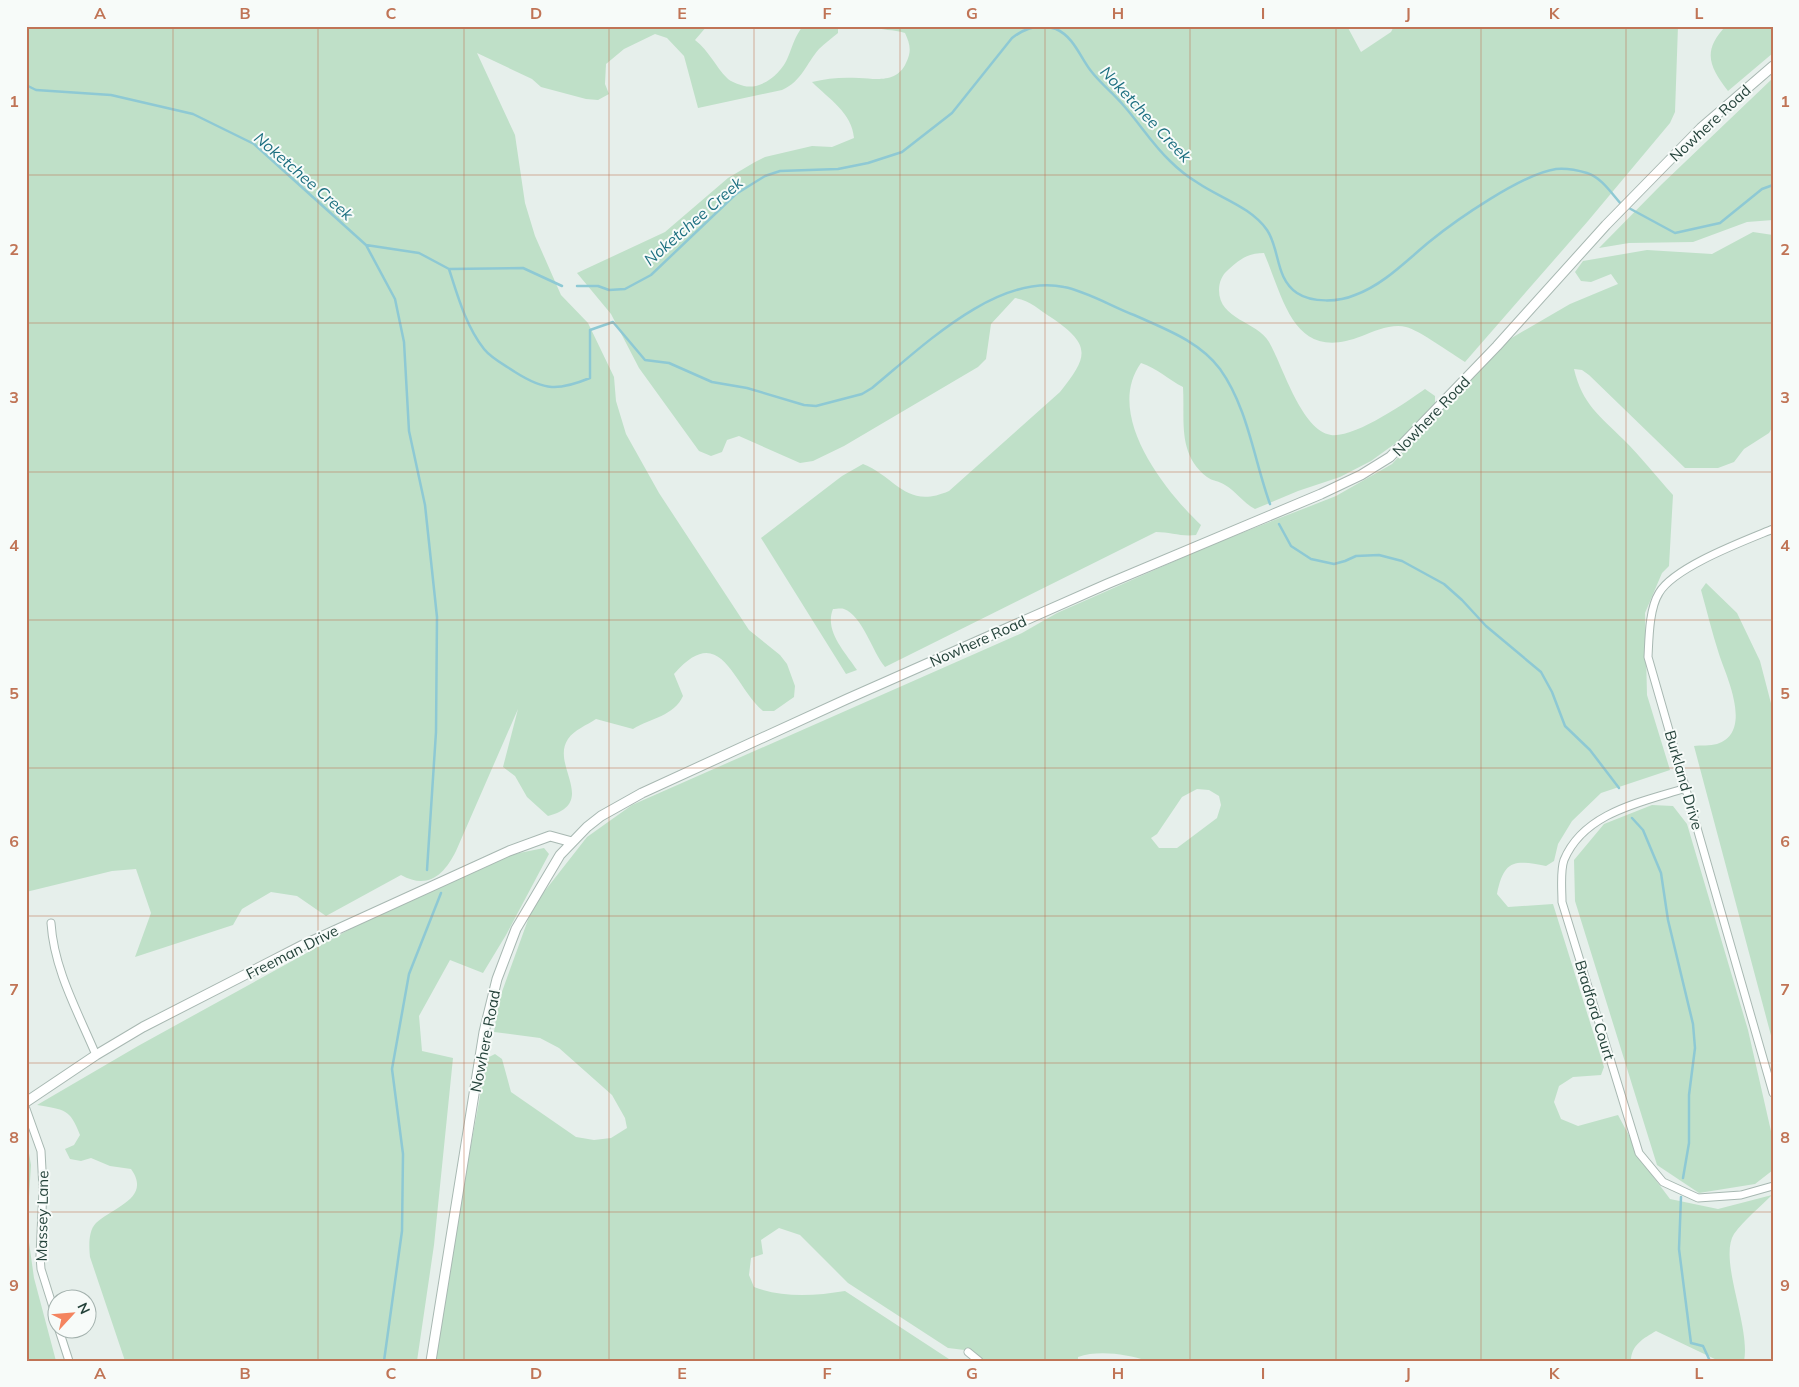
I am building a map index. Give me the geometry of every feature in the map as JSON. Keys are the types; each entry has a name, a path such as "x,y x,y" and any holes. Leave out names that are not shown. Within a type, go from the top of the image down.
{"street":[{"name":"Nowhere Road","path":"431,1361 490,1004 516,929 542,882 572,842 601,816 683,774 1047,610 1361,475 1390,458 1415,434 1606,225 1701,128 1773,66"},
{"name":"Burkland Drive","path":"1772,531 1688,566 1659,592 1650,623 1648,657 1773,1092"},
{"name":"Bradford Court","path":"1686,788 1614,811 1585,829 1564,860 1562,902 1640,1153 1663,1182 1698,1198 1741,1195 1773,1186"},
{"name":"Freeman Drive","path":"26,1102 96,1055 143,1027 303,945 450,877 542,838 557,836 572,842"},
{"path":"51,923 52,943 57,965 96,1055"},
{"name":"Massey Lane","path":"26,1109 41,1151 43,1188 40,1256 41,1269 48,1292"},
{"path":"62,1340 69,1361"},
{"path":"968,1352 979,1361"}],"green space":[{"path":"26,26 707,26 695,40 705,49 729,79 735,83 751,87 764,83 781,69 803,26 838,26 838,33 819,49 799,77 789,86 782,90 698,108 684,56 667,38 655,34 624,49 606,64 605,84 609,94 598,100 586,99 541,87 532,79 477,53 515,135 525,203 535,236 561,295 588,323 614,377 616,401 626,434 659,493 749,630 780,655 787,664 795,686 794,697 774,711 763,711 734,673 715,655 703,653 690,659 674,674 683,696 679,703 668,712 633,729 596,719 577,730 568,739 564,749 564,760 572,793 570,802 563,810 548,816 527,797 515,776 503,767 518,709 456,851 446,867 434,878 427,880 419,881 401,875 326,916 297,896 271,892 242,909 233,925 135,957 151,913 136,869 112,871 26,892"},
{"path":"871,26 1347,26 1361,52 1391,32 1394,26 1678,26 1675,112 1670,123 1588,221 1465,362 1412,329 1401,326 1384,328 1339,342 1321,341 1307,335 1295,323 1286,308 1264,253 1249,255 1240,260 1221,279 1219,290 1221,300 1225,308 1256,329 1269,342 1302,410 1320,431 1331,435 1353,431 1380,418 1425,389 1435,396 1435,407 1400,440 1371,461 1340,477 1298,491 1255,509 1229,488 1209,478 1197,468 1191,458 1184,436 1183,387 1141,363 1131,383 1130,405 1134,427 1143,450 1156,472 1186,510 1201,525 1196,535 1156,532 885,667 862,626 856,619 844,609 833,609 831,625 833,633 857,670 846,674 761,538 842,476 863,464 902,490 912,494 922,497 934,496 949,491 1060,392 1070,380 1082,352 1074,336 1065,327 1030,303 1015,298 991,324 986,359 978,367 844,446 813,461 800,463 739,436 727,440 722,452 711,456 699,451 639,368 611,314 577,273 665,232 728,178 765,157 812,146 832,147 854,138 849,121 839,107 812,82 841,78 886,78 897,74 908,59 910,51 905,33"},
{"path":"1726,26 1773,26 1773,53 1728,91 1716,74 1711,58 1714,43"},
{"path":"1773,78 1773,220 1747,222 1693,242 1629,243 1599,248 1662,184"},
{"path":"1753,232 1773,235 1773,426 1769,433 1744,449 1734,462 1718,468 1685,468 1589,375 1582,370 1574,369 1577,381 1593,409 1637,453 1673,495 1669,566 1662,573 1645,613 1647,695 1670,770 1601,793 1572,821 1558,844 1554,861 1546,866 1519,863 1507,868 1503,874 1497,894 1508,907 1553,904 1604,1067 1601,1075 1573,1077 1559,1086 1554,1102 1561,1119 1578,1126 1618,1115 1646,1167 1670,1199 1718,1209 1772,1195 1738,1229 1730,1245 1732,1276 1743,1330 1744,1361 1719,1361 1656,1331 1636,1346 1631,1361 1147,1361 1131,1356 1103,1353 1078,1357 1078,1361 984,1361 973,1351 948,1348 848,1283 800,1235 779,1228 761,1240 763,1254 751,1258 749,1275 754,1287 776,1293 799,1295 845,1291 952,1361 435,1361 451,1254 487,1058 495,1054 502,1059 511,1092 576,1137 594,1140 611,1138 627,1128 625,1118 612,1095 559,1048 540,1038 494,1032 499,1000 533,906 587,837 632,805 1022,633 1057,613 1211,545 1336,496 1392,464 1503,343 1570,304 1618,284 1611,274 1591,282 1581,281 1575,272 1583,261 1647,250 1712,254","holes":["1197,789 1209,790 1219,796 1221,805 1217,818 1177,848 1159,848 1151,838 1157,834 1182,797"]},
{"path":"1706,583 1737,613 1760,661 1773,711 1773,1043 1694,746 1717,744 1728,738 1734,728 1736,716 1735,703 1716,646 1701,590"},
{"path":"1652,805 1673,806 1687,824 1748,1030 1773,1140 1773,1170 1755,1184 1699,1193 1657,1165 1575,901 1574,860 1604,824"},
{"path":"544,848 549,854 506,935 483,973 450,960 419,1016 422,1051 453,1058 434,1245 417,1361 125,1361 89,1249 93,1226 134,1195 137,1187 136,1179 131,1169 110,1166 91,1158 81,1161 70,1159 65,1149 74,1145 80,1135 73,1120 65,1112 37,1105 138,1046 361,923 499,857"},
{"path":"26,1136 31,1165 27,1228 34,1278 48,1331 48,1340 50,1340 56,1361 26,1361"}],"waterway":[{"name":"Noketchee Creek","path":"577,286 598,286 609,290 625,289 651,275 736,194 765,176 780,171 838,169 868,163 902,152 952,113 1012,38 1027,29 1044,26 1056,29 1068,37 1095,76 1130,113 1157,148 1176,167 1207,188 1244,209 1260,222 1271,238 1285,280 1297,293 1310,299 1341,299 1365,291 1385,279 1429,242 1472,211 1508,188 1542,173 1556,169 1587,173 1602,182 1622,205"},
{"name":"Noketchee Creek","path":"26,85 36,90 111,95 193,114 254,144 366,245 419,253 449,269 523,268 562,286"},
{"name":"Noketchee Creek","path":"1627,207 1675,233 1720,223 1762,189 1773,185"},
{"path":"366,245 395,299 404,342 409,431 425,505 437,617 436,732 427,870"},
{"path":"449,269 467,321 484,349 499,362 543,386 560,387 590,378 590,330 613,322 645,360 669,363 712,382 747,388 804,405 816,406 862,394 872,388 936,335 986,302 1012,291 1038,286 1072,289 1169,331 1192,343 1212,359 1230,384 1244,417 1270,504"},
{"path":"1279,524 1291,546 1311,559 1334,564 1356,556 1379,555 1402,561 1444,584 1486,626 1541,672 1552,692 1565,726 1590,750 1619,788"},
{"path":"1632,818 1643,830 1661,873 1668,920 1693,1024 1695,1048 1689,1095 1689,1143 1683,1178"},
{"path":"384,1361 402,1231 403,1154 392,1069 409,974 441,893"},
{"path":"1681,1197 1679,1249 1691,1343 1703,1346 1710,1361"}]}
